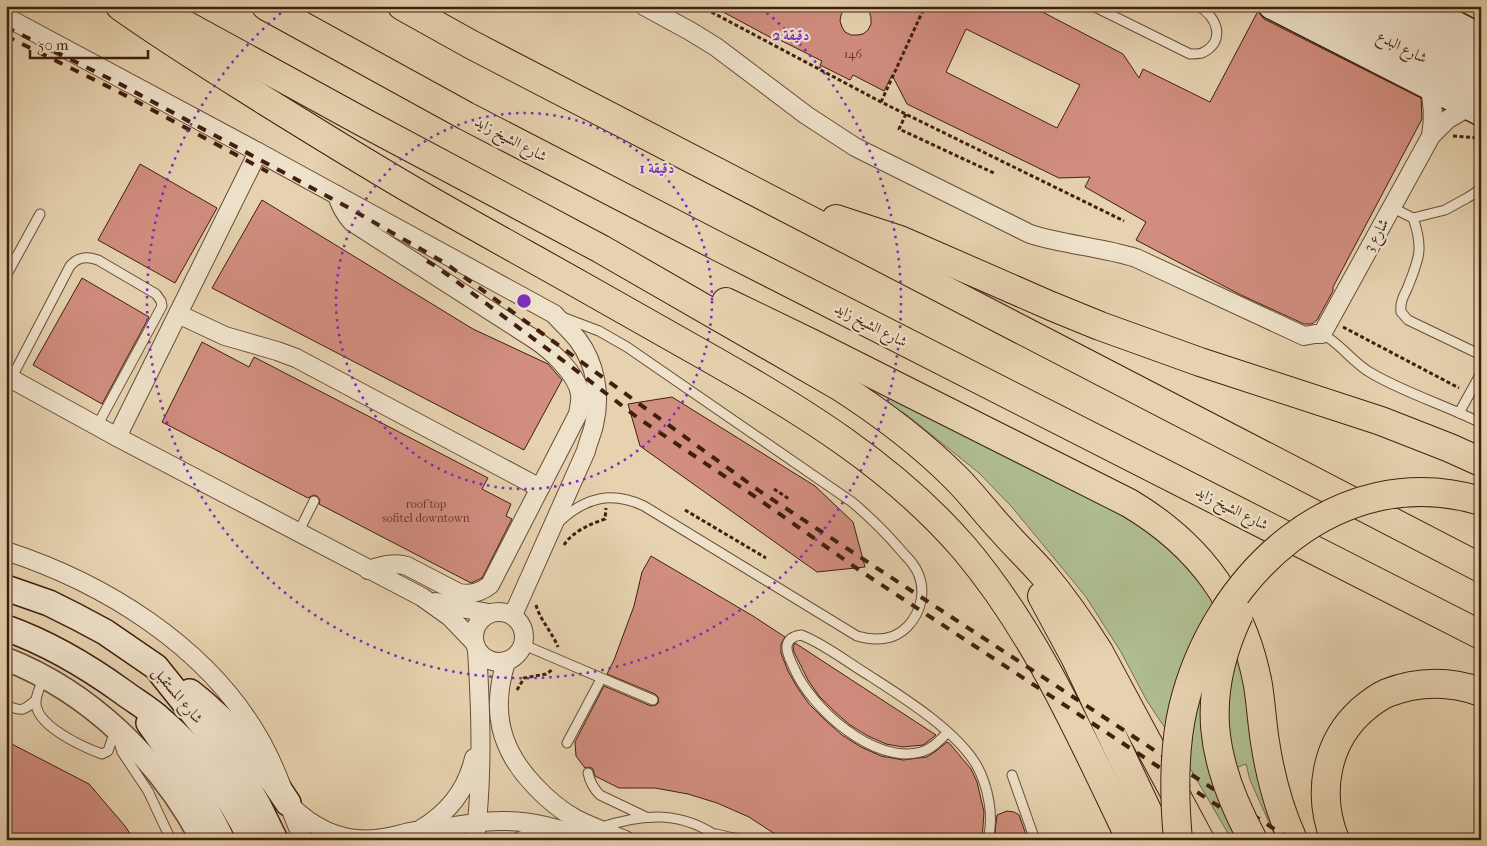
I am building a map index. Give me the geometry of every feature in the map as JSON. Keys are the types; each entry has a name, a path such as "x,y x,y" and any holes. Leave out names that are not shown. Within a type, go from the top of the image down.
{"highway":[{"path":"120,6 187,52 352,155 477,228 747,379 849,443 880,467 909,492 964,548 1016,618 1031,642 1068,712 1131,840"},
{"path":"151,6 601,249 830,381 900,429 936,459 962,485 1044,575 1082,626 1099,652 1200,840"},
{"name":"شارع الشيخ زايد","path":"266,6 466,116 719,248 1481,635"},
{"path":"402,6 472,45 1481,568"},
{"path":"765,197 900,240 1100,326 1200,362 1381,420 1481,462"},
{"path":"601,249 615,251 638,260 815,345 1129,503 1160,523 1188,548 1213,575 1240,624 1255,671 1265,742 1273,781 1293,840"},
{"path":"1178,840 1175,795 1176,749 1178,727 1189,686 1204,647 1221,615 1257,569 1280,546 1299,531 1320,518 1350,505 1381,496 1414,493 1446,494 1481,501"},
{"path":"1001,529 1067,640 1161,840"},
{"path":"1253,840 1225,780 1216,742 1215,704 1218,676 1225,648 1257,569"},
{"path":"1335,840 1330,826 1326,779 1336,745 1344,729 1356,716 1369,704 1386,694 1418,685 1452,684 1481,692"}],"main road":[{"path":"1271,6 1428,87 1477,102"},
{"name":"شارع البدع","path":"1322,6 1477,102"},
{"name":"شارع البدع","path":"1370,6 1481,63"},
{"path":"1421,6 1481,36"},
{"name":"شارع المستقبل","path":"6,588 49,603 77,617 111,636 156,667 238,772 258,805 275,840"},
{"name":"شارع المستقبل","path":"6,628 69,657 109,682 160,718 209,770 230,802 251,840"},
{"path":"156,667 178,682 220,717 257,758 288,803"},
{"path":"132,699 191,784 222,840"}],"street":[{"path":"644,6 716,47 806,115 855,147 1030,234 1049,240 1112,251 1136,258 1302,336 1317,333 1326,327"},
{"path":"6,17 554,314 578,340 589,359 596,380 598,403 594,425 586,451 513,615"},
{"name":"شارع 3","path":"1428,87 1434,116 1431,136"},
{"name":"شارع 3","path":"1326,327 1431,136 1448,119 1477,102"},
{"path":"117,437 258,152"},
{"path":"336,195 340,207 352,222 538,342 561,362 576,383 580,393 578,414 490,585 475,593 459,593 400,564 391,563 368,570"},
{"path":"178,314 225,336 296,358 540,488"},
{"path":"9,378 436,606 450,617 476,646 485,658 495,662 506,662 520,652 524,644 524,628 513,615 497,611 489,613 476,625 474,633 476,646 480,736 479,808 476,831"},
{"path":"6,551 58,570 93,587 134,612 181,647 222,687 246,718 266,750 302,840"},
{"path":"422,598 455,607 489,613"},
{"path":"6,659 64,689 116,729 141,753 169,786 202,840"},
{"path":"506,662 499,689 499,718 502,732 513,759 531,782 551,802 575,818 588,835"},
{"path":"417,830 438,817 456,799 472,769 480,736"},
{"path":"288,803 300,815 327,832 359,839 375,839 417,830 476,831 499,821 525,822 588,835 625,840"},
{"path":"522,840 588,835"}],"lane":[{"path":"1094,6 1190,54 1200,53 1210,48 1216,38 1216,27 1212,17 1198,6"},
{"path":"1391,207 1413,218 1445,210 1481,189"},
{"path":"6,276 40,214"},
{"path":"1413,218 1418,232 1420,253 1418,263 1402,301 1401,312 1408,320 1481,355"},
{"path":"9,378 70,266 75,260 82,257 98,260 156,294 162,306 97,426"},
{"path":"550,531 574,509 588,502 602,498 624,498 644,506 857,636 869,639 882,639 894,636 905,629 914,620 922,596 917,572 910,561 883,530 852,502 620,343 599,331 554,314"},
{"path":"1326,327 1335,343 1360,367 1386,382 1481,423"},
{"path":"1459,413 1481,372"},
{"path":"298,533 314,501"},
{"path":"948,732 936,744 921,752 903,754 868,743 834,721 807,691 796,673 788,654 789,641 794,636 801,635 808,638 879,682 948,732 965,748 978,767 986,788 990,811 990,834 988,840"},
{"path":"524,644 653,700"},
{"path":"44,677 36,700 37,709 43,720 74,742 102,754 108,751 116,729"},
{"path":"567,743 601,679"},
{"path":"6,704 18,710 25,709 36,700"},
{"path":"116,729 122,752 148,791 171,840"},
{"path":"588,773 590,781 600,795 646,817"},
{"path":"1012,775 1035,840"},
{"path":"588,835 622,821 664,816 682,819 698,825 722,840"},
{"path":"714,834 742,840"}],"path":[{"path":"700,6 881,102 1124,221"},
{"path":"881,102 925,6"},
{"path":"906,114 898,129 996,174"},
{"path":"1326,327 1470,393"},
{"path":"774,489 789,499"},
{"path":"561,550 566,542 577,532 605,519 606,509 602,498"},
{"path":"685,510 766,558"},
{"path":"515,693 524,678 546,674 552,670 559,650 539,614 535,600"}],"green space":[{"path":"890,396 1095,500 1144,528 1174,549 1219,599 1299,840 1277,840 1250,780 1246,764 1213,777 1243,840 1232,840 1177,746 1147,701 1121,652 1086,597 1011,506 979,473 907,415 887,403"}],"building":[{"path":"712,6 846,6 841,15 842,27 845,32 857,35 863,34 871,24 868,6 1031,6 1123,54 1139,78 1143,69 1210,102 1258,11 1264,19 1421,98 1422,119 1317,320 1312,324 1304,324 1241,295 1136,240 1146,222 1085,187 1090,177 1059,178 907,104 892,75 884,91 853,75 850,80 820,65 822,61 780,40 779,42","holes":["966,29 1080,85 1057,128 946,72"]},
{"path":"140,164 217,208 175,283 98,240"},
{"path":"262,200 473,329 548,364 562,380 524,450 212,288"},
{"path":"82,278 149,317 102,404 33,365"},
{"path":"202,342 249,367 254,357 488,478 482,489 511,504 506,516 512,519 482,578 471,583 319,504 320,500 317,496 313,495 308,498 162,422"},
{"path":"672,397 815,486 853,522 865,567 817,572 640,446 628,404"},
{"path":"651,556 785,637 781,644 781,653 797,687 809,704 825,720 842,735 861,747 881,756 903,760 927,757 947,742 950,744 971,769 977,782 984,812 982,840 784,840 749,817 717,803 688,794 655,788 619,788 595,776 593,769 590,767 585,768 576,756 575,742 604,686 651,706 659,702 655,694 607,674 634,606 642,572"},
{"path":"795,643 936,735 923,745 903,747 886,744 850,725 819,696 808,680 794,652 793,647"},
{"path":"6,741 89,784 125,826 134,840 6,840"},
{"path":"1007,811 1019,815 1028,840 994,840 997,815"}],"railway":[{"path":"6,27 120,84 349,208 445,263 761,492 1291,840"},
{"path":"6,36 117,91 268,172"},
{"path":"427,261 638,418 862,572 1270,840"}]}
